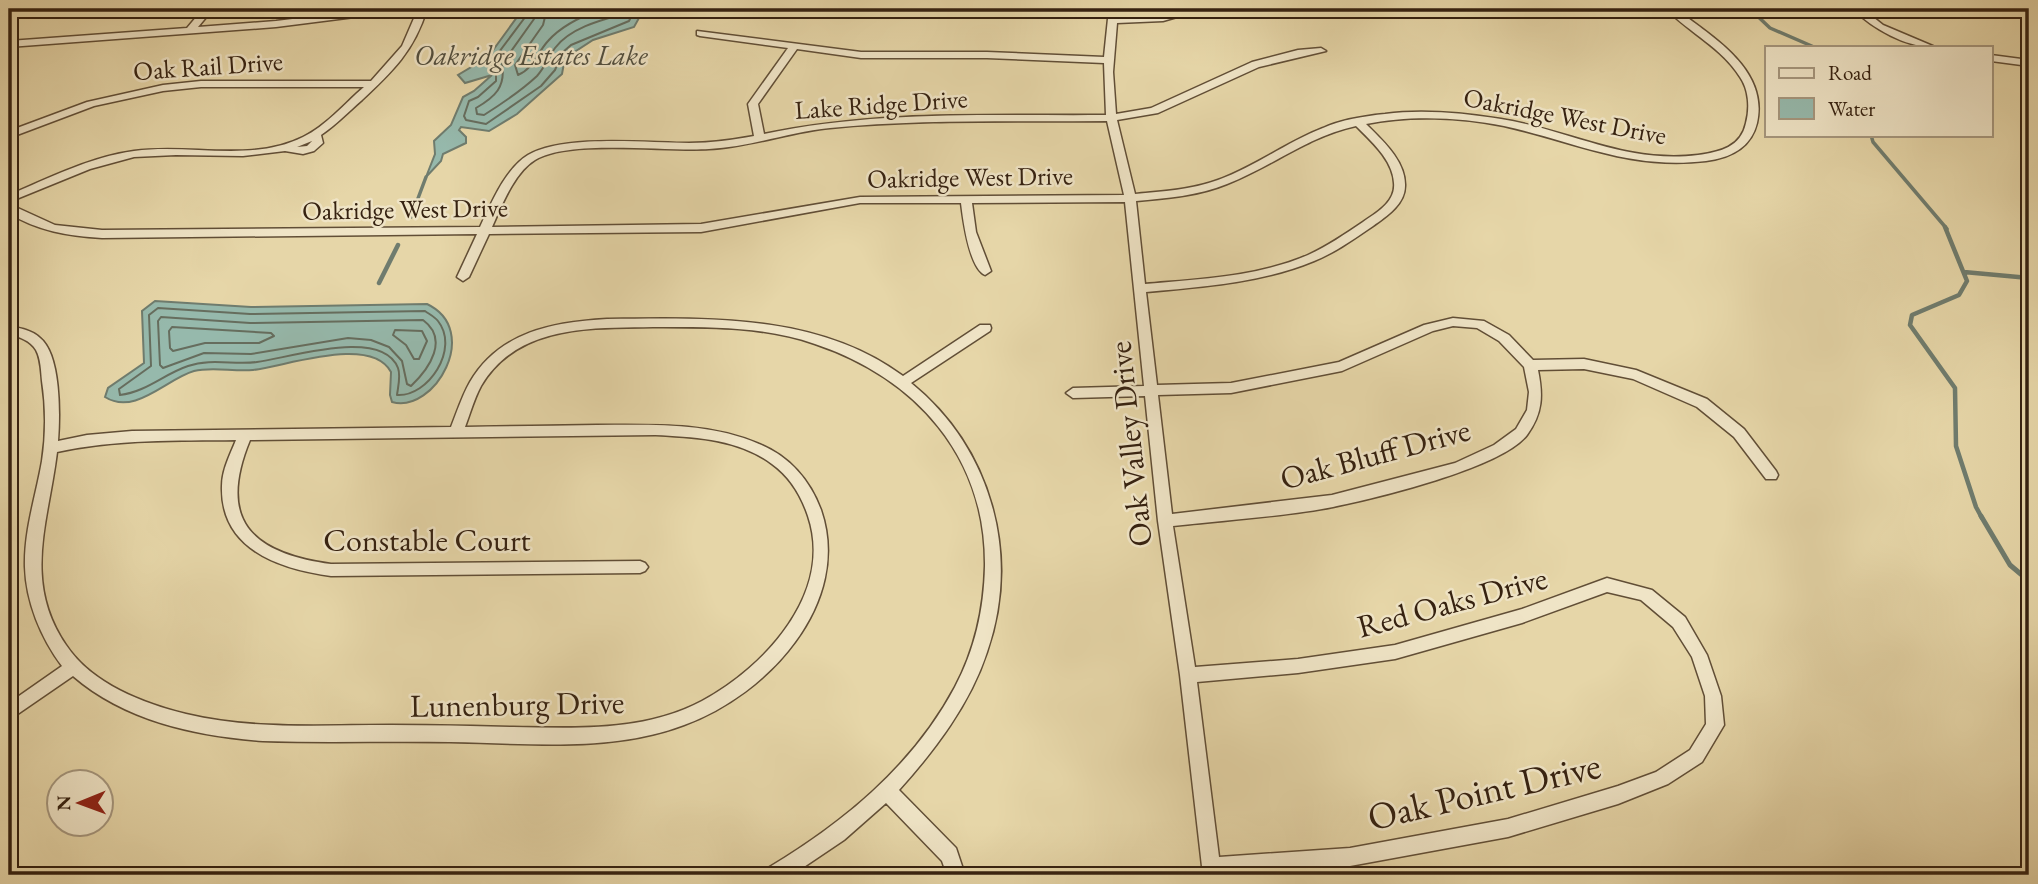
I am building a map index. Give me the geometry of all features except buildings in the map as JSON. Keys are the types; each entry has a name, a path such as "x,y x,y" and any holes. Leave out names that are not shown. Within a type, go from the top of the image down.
{"street":[{"path":"190,30 208,9"},
{"path":"9,44 190,30 394,9"},
{"path":"9,199 123,156 146,152 253,151 285,147 298,151 313,148 318,144 315,134 374,84 410,45 422,9"},
{"path":"1114,15 1163,18 1200,9"},
{"name":"Oakridge West Drive","path":"9,208 38,225 83,233 135,235 701,228 860,200 1130,198 1184,193 1223,182 1306,138 1359,122 1407,116 1470,118 1544,132 1633,158 1677,161 1718,156 1733,150 1749,134 1755,112 1752,94 1747,79 1731,57 1671,9"},
{"path":"1858,9 1880,27 1928,46"},
{"name":"Oak Valley Drive","path":"1114,15 1108,60 1111,118 1130,198 1142,288 1165,521 1188,675 1212,871"},
{"path":"699,33 861,55 987,55 1108,60"},
{"path":"759,138 753,104 794,46"},
{"name":"Lake Ridge Drive","path":"463,276 512,177 524,163 544,152 573,147 707,146 827,125 887,121 1111,118 1154,111 1263,61 1295,52 1321,51"},
{"path":"1993,58 2029,63"},
{"name":"Oak Rail Drive","path":"9,135 91,104 163,88 201,84 374,84"},
{"path":"1142,288 1216,281 1300,261 1333,247 1384,212 1394,204 1400,182 1390,159 1359,122"},
{"path":"966,198 970,232 985,271"},
{"path":"456,432 476,381 489,365 505,350 549,328 571,324 716,322 783,330 856,354 903,382 932,407 955,434 975,470 991,528 993,576 989,612 976,660 945,718 888,792 849,825 775,875"},
{"path":"1073,393 1231,388 1342,366 1429,328 1453,323 1480,324 1504,338 1530,365 1584,363 1636,375 1702,403 1739,433 1771,475"},
{"path":"903,382 985,328"},
{"name":"Lunenburg Drive","path":"9,330 37,342 46,356 52,400 51,448 36,527 33,568 38,602 48,629 73,667 106,692 145,710 190,723 252,732 578,736 636,732 684,718 724,697 761,670 789,638 809,603 820,570 821,540 815,512 805,489 784,465 756,447 724,435 688,430 102,438 51,448"},
{"name":"Oak Bluff Drive","path":"1165,521 1332,501 1459,468 1499,449 1521,433 1534,410 1536,392 1530,365"},
{"name":"Constable Court","path":"245,436 234,461 228,490 230,505 239,527 248,538 272,556 299,566 331,570 640,567"},
{"name":"Red Oaks Drive","path":"1188,675 1298,666 1395,652 1522,616 1607,585 1646,595 1679,622 1699,655"},
{"name":"Oak Point Drive","path":"1212,871 1350,857 1508,828 1618,795 1662,778 1696,757 1715,724 1713,696 1699,655"},
{"path":"9,712 73,667"},
{"path":"888,792 949,855 956,875"}],"water":[{"name":"Oakridge Estates Lake","path":"523,9 644,9 634,27 593,40 573,53 564,63 562,74 517,114 489,131 461,127 459,130 466,137 466,143 443,154 441,161 426,177 435,154 434,141 451,125 463,97 492,75 465,83 458,75 488,57"},
{"path":"155,301 251,307 427,304 443,316 451,332 451,350 446,367 436,383 423,395 408,402 392,402 391,372 381,361 348,354 253,370 194,371 139,399 116,402 105,397 108,388 144,363 142,311"}],"waterway":[{"path":"1750,9 1770,28 1812,46"},
{"path":"1871,136 1873,142 1947,229"},
{"path":"411,217 426,177"},
{"path":"1945,227 1967,281 1959,295 1912,315 1910,325 1955,388 1956,446 1982,518"},
{"path":"379,283 398,245"},
{"path":"1964,272 2029,278"},
{"path":"1981,516 2010,565 2029,581"}]}
